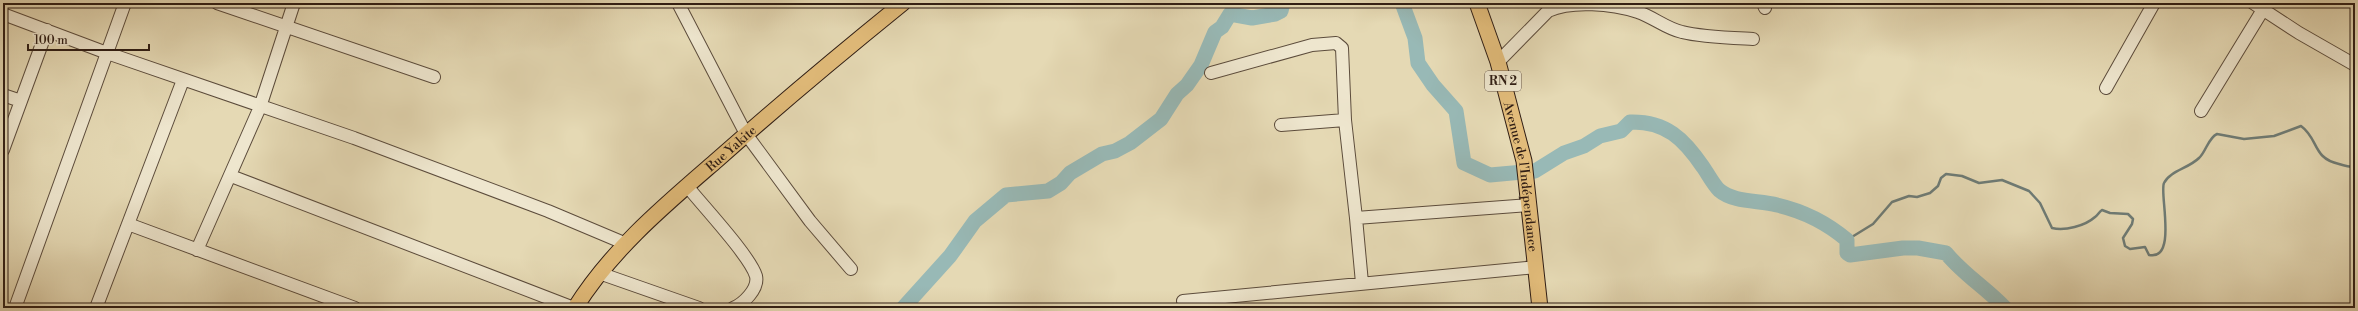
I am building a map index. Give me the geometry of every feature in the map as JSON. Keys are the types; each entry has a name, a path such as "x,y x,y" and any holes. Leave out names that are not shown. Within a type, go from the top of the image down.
{"main road":[{"name":"Rue Yakite","path":"574,308 599,273 624,243 746,134 903,3"},
{"name":"Avenue de l'Indépendance","path":"1478,3 1498,62 1524,161 1530,205 1540,308"}],"street":[{"path":"15,308 125,3"},
{"path":"217,3 434,77"},
{"path":"197,250 260,107 285,26 294,3"},
{"path":"678,3 746,134 810,221 851,269"},
{"path":"1498,62 1548,11 1555,6 1570,3 1599,4 1638,12 1683,32 1753,39"},
{"path":"2106,88 2154,3"},
{"path":"2253,3 2265,6 2299,33 2355,65"},
{"path":"2201,111 2265,6"},
{"path":"3,14 182,80 375,146 548,211 624,243"},
{"path":"3,150 47,30"},
{"path":"1211,73 1312,45 1336,43 1342,48 1346,120 1362,283"},
{"path":"96,308 182,80"},
{"path":"3,95 21,101"},
{"path":"1281,125 1346,120"},
{"path":"230,176 574,308"},
{"path":"686,186 740,251 756,276 756,284 751,292 740,306 733,308"},
{"path":"1356,218 1530,205"},
{"path":"128,224 355,308"},
{"path":"1183,301 1536,267"},
{"path":"599,273 699,308"}],"waterway":[{"path":"903,308 950,256 975,221 1006,195 1048,191 1061,183 1070,173 1102,154 1115,151 1130,143 1161,119 1177,94 1187,85 1201,65 1215,32 1222,27 1230,14 1252,18 1275,14 1281,11 1283,3"},
{"path":"1402,3 1415,38 1418,63 1433,85 1456,111 1464,163 1490,175 1535,171 1564,153 1584,146 1600,136 1621,131 1630,122 1643,122 1664,128 1681,140 1696,157 1717,188 1725,194 1739,199 1770,203 1814,218 1847,240 1847,253 1850,255 1903,248 1918,248 1946,253 1960,268 2005,308"},
{"path":"1847,240 1873,224 1892,202 1909,196 1917,197 1930,193 1938,186 1941,178 1946,174 1962,176 1979,183 2002,180 2029,191 2040,203 2052,228 2063,229 2086,223 2102,210 2110,213 2128,214 2133,219 2132,224 2123,238 2125,246 2130,249 2145,247 2149,255 2158,254 2163,248 2165,237 2166,225 2163,189 2164,183 2175,172 2199,158 2211,139 2217,134 2244,139 2274,136 2301,126 2307,131 2324,157 2341,165 2355,167"}]}
